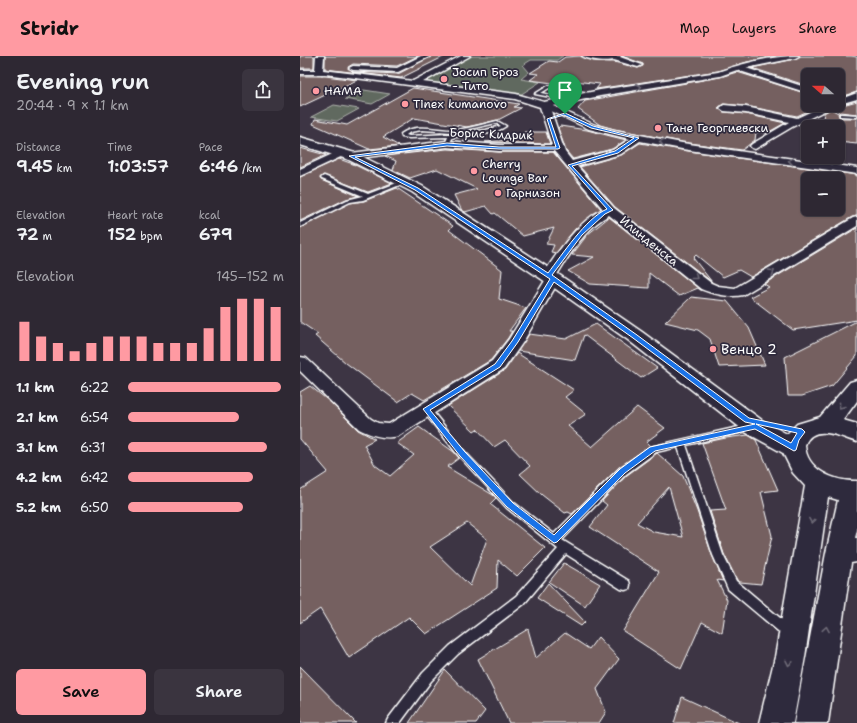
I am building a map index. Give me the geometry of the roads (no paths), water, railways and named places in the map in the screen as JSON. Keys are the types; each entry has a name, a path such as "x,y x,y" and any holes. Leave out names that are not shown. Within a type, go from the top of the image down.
{"street":[{"path":"319,70 320,56"},
{"path":"300,72 319,70 398,70 428,56"},
{"path":"414,84 466,56"},
{"path":"586,56 616,57 638,65"},
{"path":"544,105 596,94 720,74 736,68 795,56"},
{"path":"740,58 756,64"},
{"path":"736,68 801,89"},
{"path":"319,70 516,97 544,105 592,127 638,138 707,150 857,171"},
{"path":"845,100 857,96"},
{"name":"Илинденска","path":"544,105 560,153 610,210 706,286 715,290 738,292 857,221"},
{"path":"724,108 746,110 798,121"},
{"path":"755,146 798,121 817,112"},
{"path":"548,119 565,114"},
{"path":"570,165 617,152 638,138"},
{"name":"Борис Кидриќ","path":"300,173 346,154 449,140 499,148 558,148"},
{"path":"300,141 346,154 404,182 551,277 635,336 751,423 798,440"},
{"path":"300,362 365,424 375,429 392,431 498,365 515,342 551,277 580,234 603,213 610,210"},
{"path":"826,425 857,387"},
{"path":"811,723 848,552 854,491 835,489 818,483 798,463 798,440 812,427 826,425 841,427 857,434"},
{"path":"776,723 793,636 818,483"}],"lane":[{"path":"576,91 551,96 537,94 548,87 576,91 596,94"},
{"path":"841,115 857,116"},
{"path":"497,122 504,126 491,131 449,140 409,137 404,136 404,134 409,130 417,129 456,131 497,122"},
{"path":"449,140 456,131"},
{"path":"324,178 367,196"},
{"path":"300,225 342,204 404,182"},
{"path":"426,409 462,454 510,505 565,548 625,585"},
{"path":"554,540 623,471 653,449 681,443 751,423"},
{"path":"681,443 718,555 732,585 793,636"},
{"path":"392,723 427,677 454,650 520,600 565,548"}],"place":[{"name":"Јосип Броз - Тито","path":"444,79"},
{"name":"НАМА","path":"316,91"},
{"name":"Tinex kumanovo","path":"405,104"},
{"name":"Тане Георгиевски","path":"658,128"},
{"name":"Cherry Lounge Bar","path":"474,171"},
{"name":"Гарнизон","path":"498,193"},
{"name":"Венцо 2","path":"713,349"}]}
